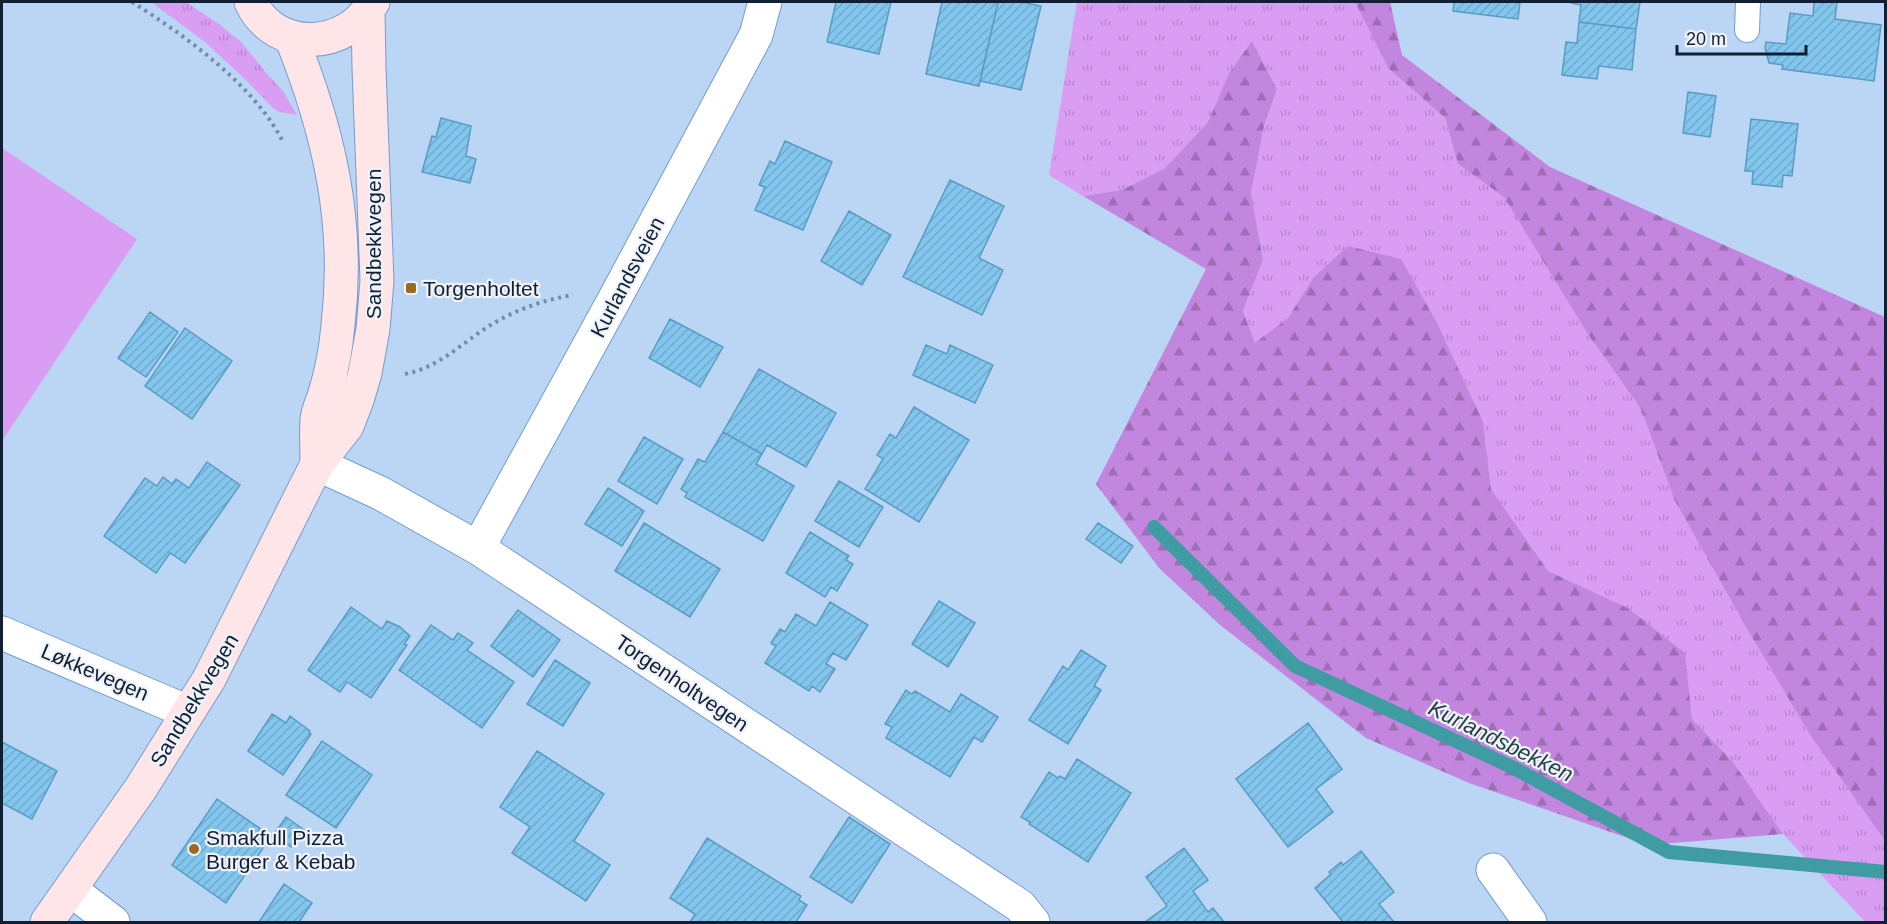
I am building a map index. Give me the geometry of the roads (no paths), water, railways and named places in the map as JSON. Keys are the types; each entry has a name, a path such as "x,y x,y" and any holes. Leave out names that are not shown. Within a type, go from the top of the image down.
{"main road":[{"path":"250,3 262,19 276,29 291,37 313,40 334,36 353,26 371,6"},
{"name":"Sandbekkvegen","path":"47,922 141,788 209,679 317,464 347,426 365,373 373,329 377,281 369,68 371,6"},
{"name":"Sandbekkvegen","path":"291,37 306,73 323,127 341,226 343,279 333,361 317,417 317,464"}],"street":[{"name":"Kurlandsveien","path":"478,548 756,35 765,2"},
{"name":"Torgenholtvegen","path":"317,464 380,493 478,548 1020,906 1033,922"},
{"name":"Løkkevegen","path":"2,633 188,712"},
{"path":"1493,870 1530,922"},
{"path":"71,890 113,922"}],"lane":[{"path":"1747,30 1748,2"}],"waterway":[{"name":"Kurlandsbekken","path":"1154,527 1295,666 1514,768 1669,852 1886,872"}],"place":[{"name":"Torgenholtet","path":"411,288"},
{"name":"Smakfull Pizza Burger & Kebab","path":"194,849"}]}
